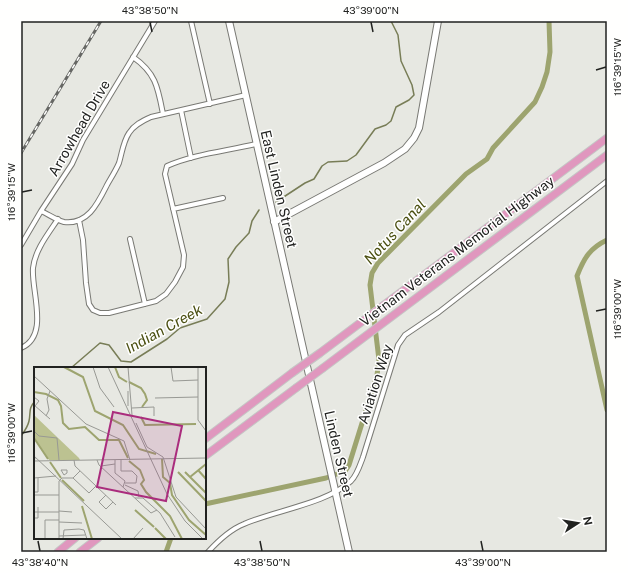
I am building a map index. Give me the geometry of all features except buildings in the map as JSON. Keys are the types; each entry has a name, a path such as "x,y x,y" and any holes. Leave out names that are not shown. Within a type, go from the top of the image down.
{"highway":[{"name":"Vietnam Veterans Memorial Highway","path":"206,438 607,138"},
{"name":"Vietnam Veterans Memorial Highway","path":"206,455 607,155"},
{"path":"58,552 74,539"},
{"path":"80,552 97,539"}],"main road":[{"name":"East Linden Street","path":"229,21 305,361"},
{"path":"274,222 384,163 405,149 414,138 419,128 438,21"},
{"name":"Linden Street","path":"305,361 350,552"}],"street":[{"name":"Arrowhead Drive","path":"21,245 72,164 83,140 155,21"},
{"path":"192,21 210,104"},
{"path":"133,57 145,65 153,75 163,114"},
{"path":"42,211 62,221 72,222 79,220 91,212 98,203 118,164 128,134 134,126 141,121 163,114 246,96"},
{"path":"181,110 191,158"},
{"path":"79,220 83,240 86,283 90,304 93,310 100,313 109,314 156,301 166,294 174,282 183,266 184,255 165,174 167,166 191,158 256,144"},
{"name":"Aviation Way","path":"208,552 230,532 243,524 328,496 351,480 360,466 392,361 398,345 405,335 439,312 607,181"},
{"path":"174,209 223,198"},
{"path":"21,348 27,345 33,338 36,326 38,312 33,281 33,268 37,252 58,219"},
{"path":"130,239 144,304"}],"waterway":[{"name":"Indian Creek","path":"276,202 305,183 314,179 322,166 328,162 347,161 356,155 375,129 386,125 391,121 396,107 409,100 414,95 412,85 401,61 398,35 391,21"},
{"name":"Notus Canal","path":"206,504 326,478 345,471 349,465 377,375 379,360 370,285 372,273 378,263 466,174 487,159 493,148 535,102 547,72 550,52 549,21"},
{"name":"Indian Creek","path":"72,367 100,343 109,345 121,361 131,362 167,339 180,328 207,319 225,299 229,282 228,259 236,247 249,233 252,221 259,210"},
{"path":"607,240 596,246 588,254 577,276 607,410"},
{"name":"Indian Creek","path":"21,436 28,425 31,408 34,402"},
{"name":"Notus Canal","path":"166,552 171,539"}],"railway":[{"path":"21,153 101,21"}]}
